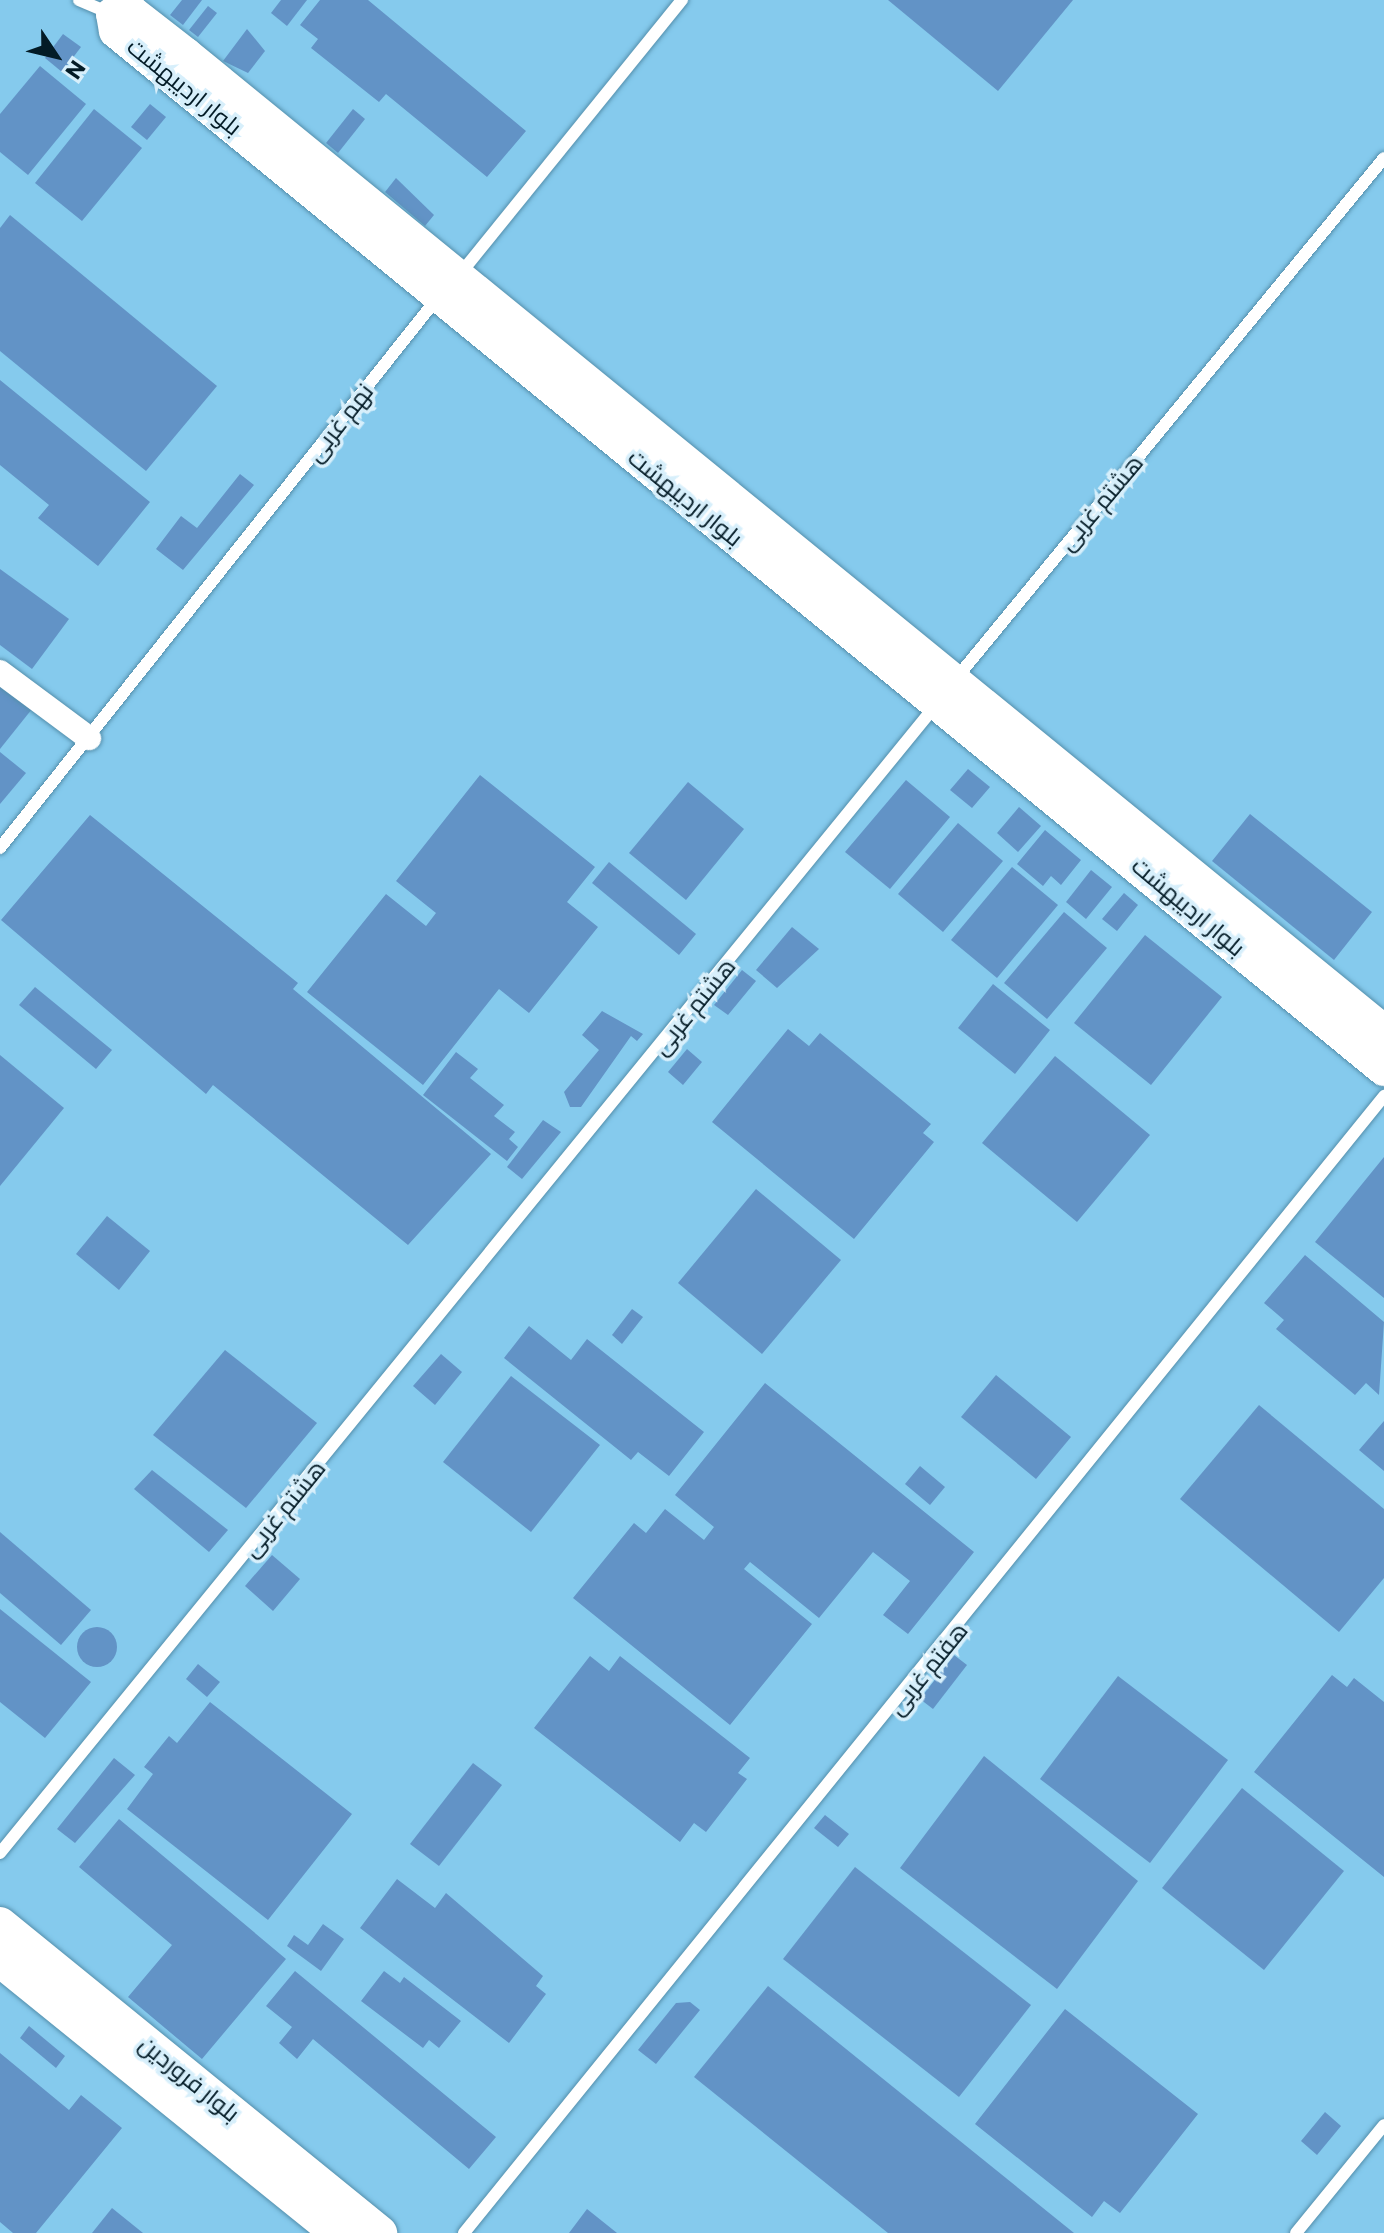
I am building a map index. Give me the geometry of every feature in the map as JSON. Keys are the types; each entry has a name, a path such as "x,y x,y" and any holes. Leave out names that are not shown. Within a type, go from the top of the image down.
{"street":[{"name":"بلوار اردیبهشت","path":"113,14 121,10 141,19 448,287 946,692 1384,1032"},
{"path":"0,672 89,738"},
{"name":"بلوار اردیبهشت","path":"946,692 1384,1069"},
{"name":"بلوار فروردین","path":"0,1924 380,2233"},
{"name":"بلوار فروردین","path":"0,1960 337,2233"}],"lane":[{"path":"79,0 113,14"},
{"name":"نهم غربی","path":"0,848 448,287 682,0"},
{"name":"هشتم غربی","path":"0,1853 1384,158"},
{"name":"هفتم غربی","path":"464,2233 1384,1096"},
{"path":"1296,2233 1384,2125"}],"shaded area":[{"path":"0,0 1384,0 1384,2233 0,2233"}],"building":[{"path":"182,0 202,0 183,25 170,15"},
{"path":"281,0 307,0 287,26 271,13"},
{"path":"320,0 368,0 526,131 487,177 386,94 379,102 311,48 318,39 300,25"},
{"path":"888,0 1073,0 998,91"},
{"path":"208,6 217,13 198,37 189,30"},
{"path":"247,29 265,51 248,73 223,61"},
{"path":"63,34 81,47 62,72 45,58"},
{"path":"40,66 86,104 28,175 0,152 0,114"},
{"path":"150,104 166,117 147,140 131,127"},
{"path":"94,109 142,148 82,221 35,183"},
{"path":"353,109 365,119 338,153 326,143"},
{"path":"396,178 434,215 425,226 385,192"},
{"path":"10,215 217,386 146,471 0,351 0,228"},
{"path":"0,380 150,502 98,566 38,518 49,505 0,465"},
{"path":"240,474 254,485 183,570 156,549 181,516 197,528"},
{"path":"0,569 69,619 32,669 0,645"},
{"path":"0,686 32,709 0,749"},
{"path":"0,752 26,773 0,804"},
{"path":"968,769 990,787 972,808 950,790"},
{"path":"480,775 595,867 567,902 598,927 529,1013 499,989 423,1085 307,992 386,894 426,926 436,913 396,881"},
{"path":"906,780 950,817 890,889 845,852"},
{"path":"688,782 744,829 686,900 629,853"},
{"path":"1019,807 1041,826 1018,852 997,833"},
{"path":"1250,814 1372,912 1334,960 1212,861"},
{"path":"90,815 298,983 293,989 491,1154 408,1245 213,1085 206,1094 1,920"},
{"path":"958,823 1003,861 943,932 898,894"},
{"path":"1045,830 1081,860 1061,885 1051,876 1043,886 1017,864"},
{"path":"609,862 696,934 679,955 592,883"},
{"path":"1012,867 1058,905 997,978 951,940"},
{"path":"1091,870 1112,887 1086,919 1066,902"},
{"path":"1124,893 1138,905 1117,931 1102,919"},
{"path":"1064,912 1107,948 1047,1019 1004,983"},
{"path":"792,927 819,949 777,988 756,970"},
{"path":"1145,935 1222,997 1151,1085 1074,1023"},
{"path":"742,970 756,981 728,1015 714,1005"},
{"path":"993,984 1050,1030 1015,1074 958,1028"},
{"path":"35,987 112,1050 96,1069 19,1005"},
{"path":"602,1011 643,1034 637,1041 631,1036 581,1107 570,1107 564,1092 599,1050 582,1035"},
{"path":"788,1029 809,1046 820,1033 931,1124 923,1133 934,1142 854,1239 712,1122"},
{"path":"687,1049 702,1062 683,1085 668,1072"},
{"path":"456,1052 478,1069 470,1078 504,1105 494,1116 515,1132 509,1139 518,1147 507,1161 423,1095"},
{"path":"0,1055 64,1108 0,1186"},
{"path":"1055,1056 1150,1135 1077,1222 982,1143"},
{"path":"543,1120 561,1132 522,1179 507,1167"},
{"path":"1384,1157 1384,1298 1315,1242"},
{"path":"756,1189 841,1260 762,1354 678,1283"},
{"path":"107,1216 150,1251 119,1290 76,1254"},
{"path":"1305,1255 1384,1322 1379,1395 1366,1383 1355,1395 1276,1329 1284,1320 1264,1303"},
{"path":"632,1309 643,1317 622,1344 612,1335"},
{"path":"529,1326 571,1360 587,1339 704,1432 669,1476 638,1452 631,1460 504,1358"},
{"path":"225,1350 317,1423 246,1508 153,1435"},
{"path":"441,1354 462,1372 435,1405 413,1386"},
{"path":"996,1375 1071,1437 1036,1479 961,1417"},
{"path":"511,1376 600,1445 531,1532 443,1462"},
{"path":"765,1383 974,1552 908,1634 883,1615 910,1581 873,1552 819,1618 750,1562 744,1569 812,1624 730,1725 573,1598 634,1523 646,1533 665,1509 704,1540 714,1527 675,1495"},
{"path":"1259,1405 1384,1509 1384,1578 1339,1632 1180,1499"},
{"path":"1384,1421 1384,1471 1359,1450"},
{"path":"920,1466 945,1487 930,1505 905,1484"},
{"path":"152,1470 228,1530 209,1552 134,1489"},
{"path":"0,1532 91,1610 61,1645 0,1593"},
{"path":"272,1555 300,1579 273,1611 245,1586"},
{"path":"0,1609 91,1682 45,1738 0,1702"},
{"path":"97,1627 111,1633 117,1647 111,1661 97,1667 83,1661 77,1647 83,1633"},
{"path":"954,1655 967,1665 933,1709 920,1699"},
{"path":"590,1656 609,1671 620,1656 750,1758 738,1773 747,1779 706,1832 694,1823 680,1842 534,1728"},
{"path":"198,1664 220,1682 207,1697 186,1679"},
{"path":"1332,1675 1347,1687 1354,1678 1384,1702 1384,1877 1254,1772"},
{"path":"1118,1676 1228,1760 1150,1863 1040,1779"},
{"path":"210,1702 352,1814 268,1920 127,1809 153,1774 144,1767 169,1736 177,1743"},
{"path":"984,1756 1138,1881 1057,1989 900,1868"},
{"path":"114,1758 135,1775 75,1843 57,1829"},
{"path":"473,1763 502,1785 439,1866 410,1844"},
{"path":"1242,1788 1344,1871 1264,1970 1162,1888"},
{"path":"825,1815 849,1834 838,1847 814,1828"},
{"path":"119,1819 286,1959 202,2059 128,1997 172,1945 79,1867"},
{"path":"855,1867 1031,2005 959,2097 783,1959"},
{"path":"397,1879 435,1908 446,1893 543,1976 536,1986 546,1994 509,2043 360,1928"},
{"path":"323,1924 344,1939 321,1971 287,1946 294,1935 308,1945"},
{"path":"295,1971 496,2137 469,2169 313,2039 297,2059 279,2043 292,2027 266,2006"},
{"path":"384,1971 400,1983 404,1977 461,2021 439,2048 429,2040 423,2048 361,2001"},
{"path":"768,1986 1074,2233 888,2233 694,2077"},
{"path":"690,2002 700,2010 656,2064 638,2050 676,2003"},
{"path":"1065,2009 1198,2114 1120,2213 1104,2201 1092,2217 975,2124"},
{"path":"29,2026 65,2056 56,2068 20,2038"},
{"path":"0,2053 69,2110 81,2095 122,2128 36,2233 13,2233 0,2222"},
{"path":"1325,2112 1341,2126 1317,2155 1301,2141"},
{"path":"112,2208 143,2233 92,2233"},
{"path":"587,2209 617,2233 569,2233"}]}
